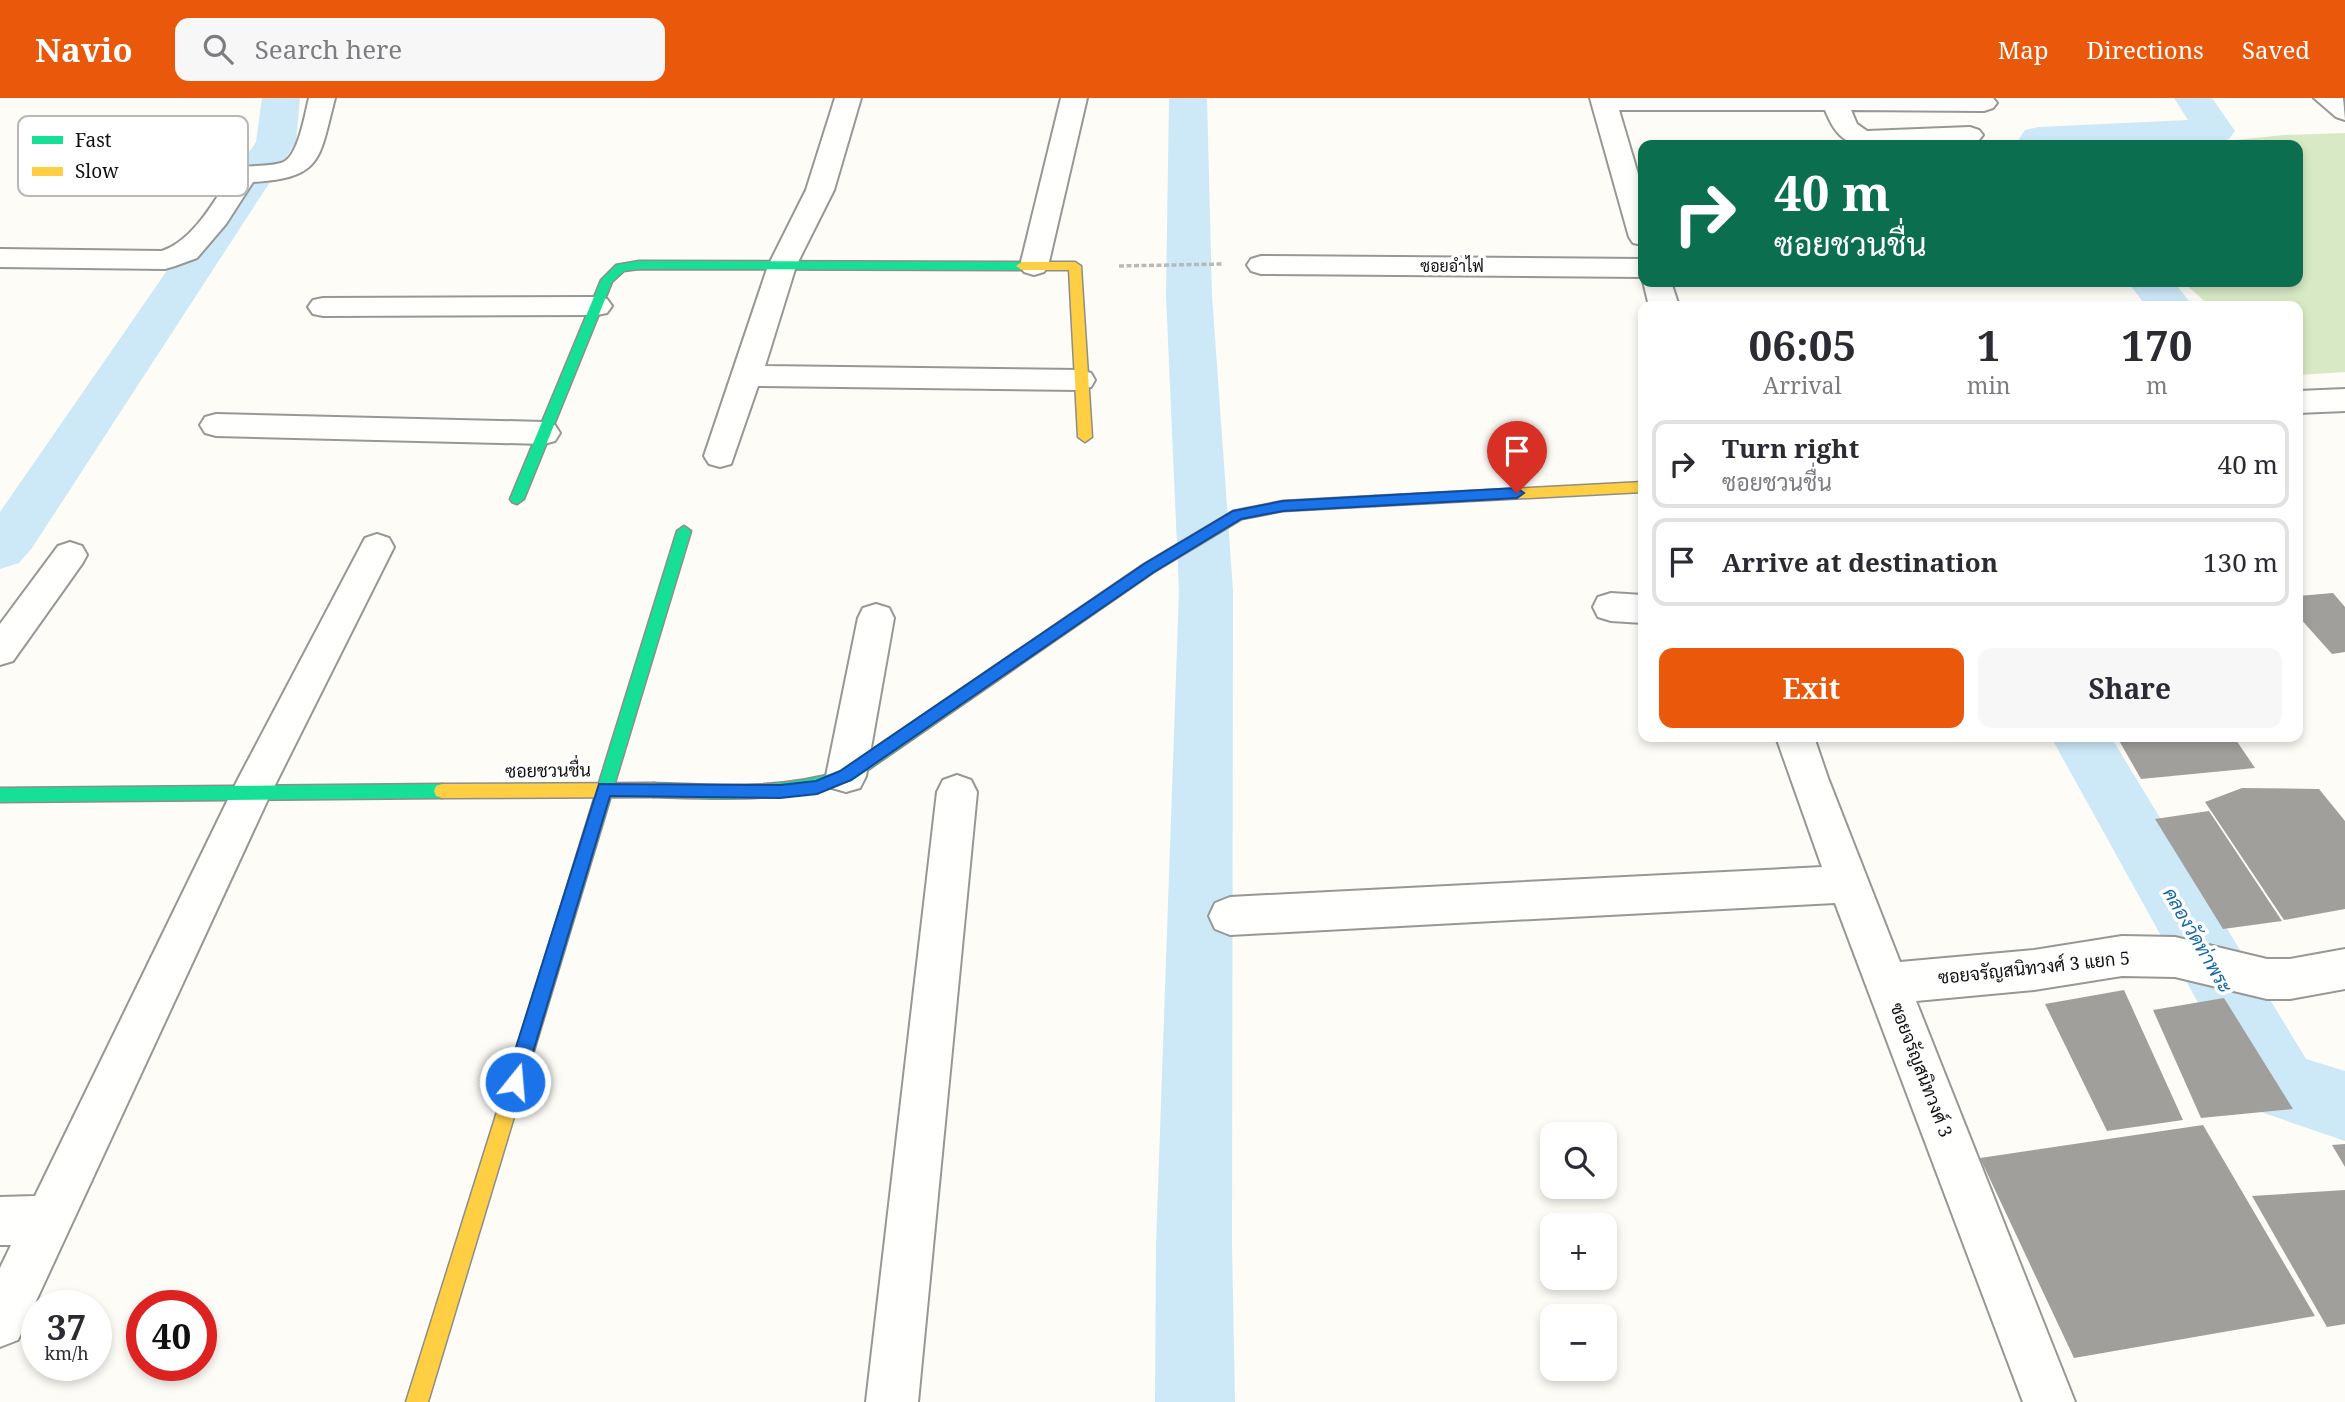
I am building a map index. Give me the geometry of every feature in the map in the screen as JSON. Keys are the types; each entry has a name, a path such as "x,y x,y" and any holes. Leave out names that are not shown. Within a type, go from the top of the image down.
{"street":[{"path":"248,174 284,170 299,165 323,98"},
{"path":"720,456 782,266 820,190 848,98"},
{"path":"1034,266 1074,98"},
{"path":"2328,98 2345,112"},
{"path":"1638,220 1603,100 1983,103"},
{"path":"1835,103 1844,126 1853,135 1864,139 1970,135"},
{"path":"0,258 165,260 187,252 230,196"},
{"path":"517,499 607,280 620,268 639,265 1075,266 1085,437"},
{"name":"ซอยอำไฟ","path":"1261,265 1638,268"},
{"path":"323,307 597,306"},
{"path":"746,376 1080,380"},
{"path":"2303,402 2345,400"},
{"path":"216,425 544,433"},
{"name":"ซอยชวนชื่น","path":"0,795 604,789 780,792 817,788 846,776 1149,568 1238,515 1283,506 1638,487"},
{"path":"417,1402 684,531"},
{"path":"0,1322 251,793 377,547"},
{"path":"0,651 70,555"},
{"path":"846,776 876,618"},
{"name":"ซอยจรัญสนิทวงศ์ 3","path":"1797,742 1848,884 2049,1402"},
{"path":"892,1402 957,792"},
{"path":"1230,916 1848,884"},
{"name":"ซอยจรัญสนิทวงศ์ 3 แยก 5","path":"1887,983 2034,970 2122,956 2175,957 2267,979 2290,979 2345,970"},
{"path":"0,1221 48,1220"}],"path":[{"path":"1144,266 1202,264"}],"green space":[{"path":"2345,133 2345,372 2303,375 2303,301 2204,301 2189,287 2303,287 2303,140 2236,140"}],"building":[{"path":"2333,593 2345,607 2345,652 2332,654 2303,622 2303,596"},
{"path":"2120,742 2237,742 2255,768 2141,779"},
{"path":"2242,788 2319,789 2345,821 2345,909 2284,920 2205,802"},
{"path":"2209,811 2282,921 2223,929 2155,819"},
{"path":"2124,990 2183,1120 2107,1131 2045,1004"},
{"path":"2224,998 2293,1109 2201,1118 2153,1010"},
{"path":"2203,1125 2315,1316 2074,1358 1980,1158"},
{"path":"2345,1144 2345,1167 2332,1145"},
{"path":"2345,1190 2345,1324 2327,1327 2252,1196"}],"waterway":[{"path":"248,184 276,142 281,98"},
{"path":"1188,98 1189,295 1206,591 1194,1245 1195,1402"},
{"name":"คลองวัดท่าพระ","path":"2040,140 2215,131 2193,98"},
{"path":"0,549 13,534 240,196"},
{"name":"คลองวัดท่าพระ","path":"2154,287 2166,301"},
{"name":"คลองวัดท่าพระ","path":"2083,742 2283,1087 2345,1106"}],"traffic: fast":[{"path":"517,499 607,280 620,268 639,265 1022,266"},
{"path":"654,790 776,791 846,776 1149,568 1238,515 1283,506 1375,501"},
{"path":"521,1064 684,531"},
{"path":"0,795 442,791"}],"traffic: slow":[{"path":"1022,266 1075,266 1085,437"},
{"path":"1375,501 1638,487"},
{"path":"442,791 654,790"},
{"path":"417,1402 521,1064"}],"route":[{"path":"515,1082 604,789 780,792 817,788 846,776 1149,568 1238,515 1283,506 1517,493"}]}
